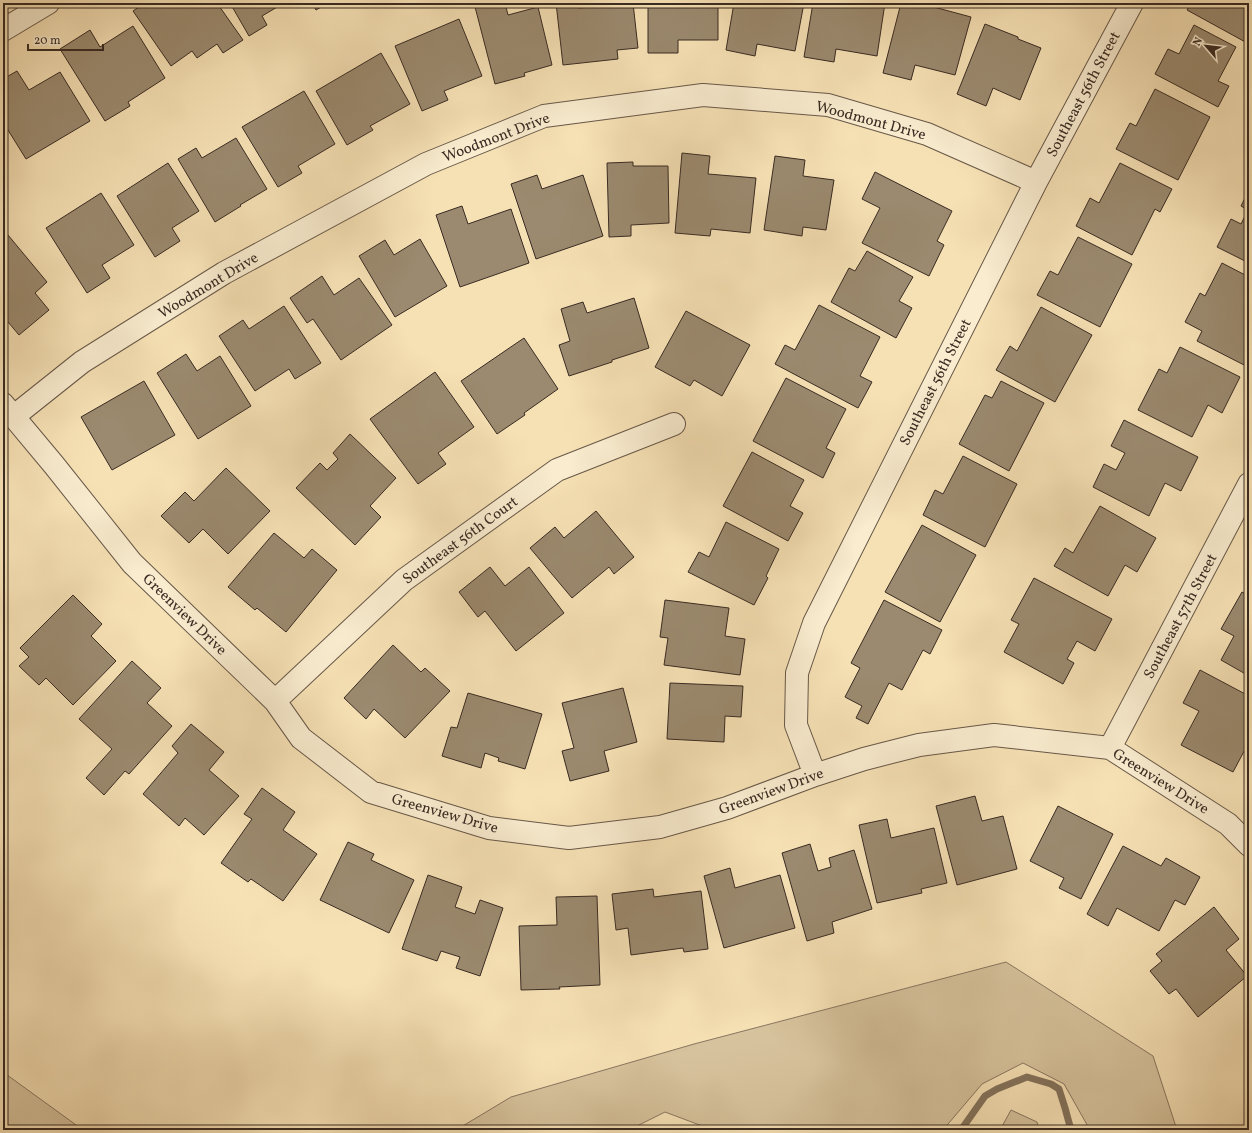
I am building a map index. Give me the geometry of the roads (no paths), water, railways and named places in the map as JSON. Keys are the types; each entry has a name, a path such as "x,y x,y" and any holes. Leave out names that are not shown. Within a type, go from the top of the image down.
{"street":[{"path":"3,30 48,3"},
{"name":"Southeast 56th Street","path":"815,775 796,725 797,673 814,623 1036,182 1132,3"},
{"name":"Woodmont Drive","path":"8,411 82,362 224,273 426,164 544,116 703,95 828,105 927,134 1036,182"},
{"name":"Greenview Drive","path":"8,411 54,465 132,563 275,701 301,738 371,792 489,828 569,838 660,827 727,808 815,775 864,759 919,745 994,735 1110,748 1228,824 1249,845"},
{"name":"Southeast 56th Court","path":"275,701 404,580 557,470 674,424"},
{"name":"Southeast 57th Street","path":"1110,748 1249,484"}],"waterway":[{"path":"961,1130 985,1096 997,1089 1027,1077 1051,1084 1059,1089 1071,1130"}]}
